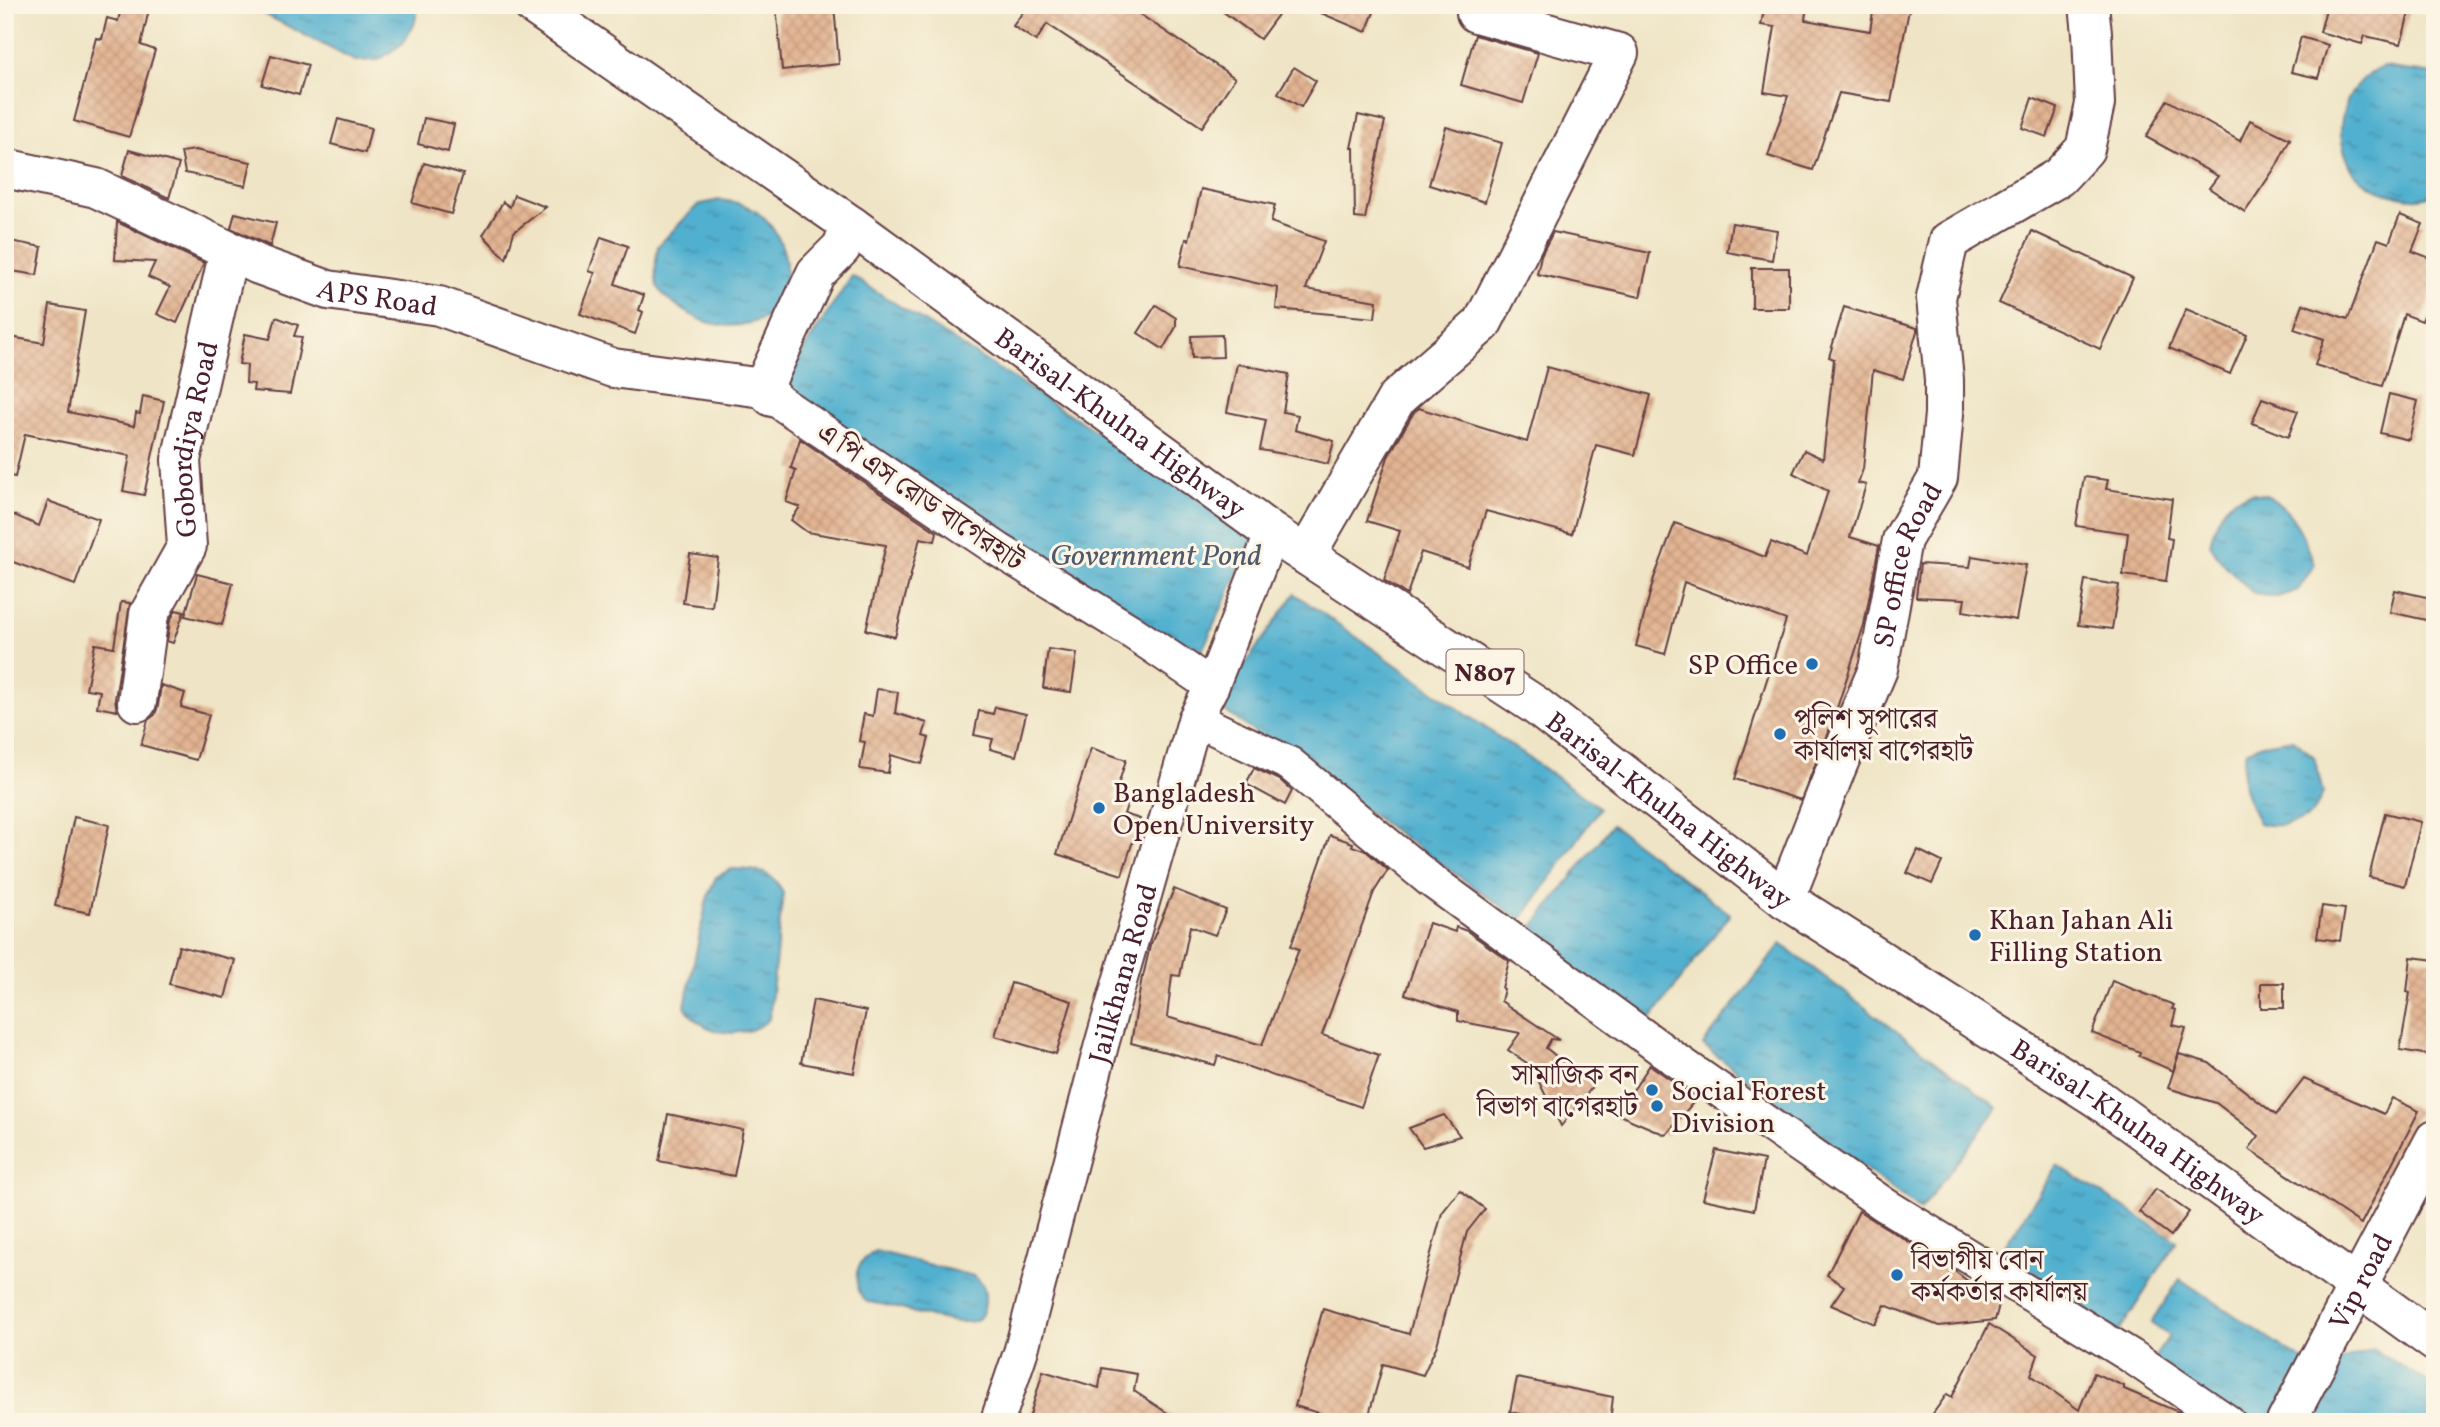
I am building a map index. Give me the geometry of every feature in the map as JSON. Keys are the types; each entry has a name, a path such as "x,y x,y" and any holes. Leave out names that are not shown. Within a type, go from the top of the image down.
{"main road":[{"name":"Barisal-Khulna Highway","path":"533,5 852,226 1272,533 1535,705 1785,898 2097,1098 2435,1342"},
{"path":"1306,555 1397,398 1482,324 1619,53 1476,13 1476,5"},
{"name":"SP office Road","path":"1785,898 1878,669 1902,540 1938,478 1944,380 1936,298 1949,241 2059,177 2085,149 2095,104 2089,5"},
{"name":"APS Road","path":"5,167 96,188 259,265 328,290 439,306 612,368 767,393"},
{"path":"767,393 816,273 841,247 852,226"},
{"name":"Gobordiya Road","path":"137,702 149,614 187,546 181,460 229,251"},
{"name":"Vip road","path":"2286,1422 2435,1139"}],"street":[{"name":"এ পি এস রোড বাগেরহাট","path":"767,393 999,550 1129,630 1212,686"},
{"name":"Jailkhana Road","path":"997,1422 1021,1350 1102,1043 1195,719 1212,686 1272,533"},
{"path":"1195,719 1290,764 1429,879 1675,1059 1885,1205 2131,1356 2228,1422"}],"water":[{"path":"247,5 419,5 414,25 403,43 379,60 355,61"},
{"path":"2383,67 2435,74 2435,194 2414,198 2398,196 2367,184 2352,170 2343,145 2342,118 2352,93 2360,83"},
{"path":"719,200 743,205 755,211 770,225 781,244 786,264 785,280 770,316 758,321 734,326 701,320 669,300 657,284 655,270 658,246 698,205"},
{"name":"Government Pond","path":"852,276 1256,533 1195,666 777,390"},
{"path":"2252,493 2266,495 2277,501 2303,536 2314,565 2298,590 2278,597 2252,592 2219,559 2210,544 2222,511 2234,500"},
{"name":"Government Pond","path":"1295,594 1600,808 1521,920 1216,705"},
{"path":"2293,739 2314,757 2323,793 2313,813 2302,820 2280,825 2259,823 2244,789 2246,751 2262,744"},
{"path":"1612,825 1730,914 1647,1024 1528,934"},
{"path":"732,869 762,872 774,879 783,893 769,1019 754,1029 736,1033 708,1028 695,1020 685,1006 707,899 716,877"},
{"path":"1781,944 1998,1108 1920,1210 1703,1045"},
{"path":"2057,1165 2177,1241 2104,1355 1984,1279"},
{"path":"875,1251 973,1276 981,1282 984,1290 981,1316 970,1322 958,1322 867,1302 859,1289 857,1273 861,1263"},
{"path":"2180,1279 2306,1363 2267,1422 2245,1422 2152,1361 2169,1336 2151,1323"},
{"path":"2373,1349 2435,1386 2435,1422 2301,1422 2336,1362"}],"building":[{"path":"122,5 150,5 141,45 155,50 129,137 74,121 96,38 102,39 107,18 118,21"},
{"path":"776,5 834,5 839,64 782,70"},
{"path":"1019,5 1126,5 1235,78 1202,127 1047,24 1036,41 1013,26 1025,9"},
{"path":"1214,5 1285,5 1260,39"},
{"path":"1302,5 1377,5 1366,32"},
{"path":"1765,5 1807,5 1805,20 1870,31 1874,5 1910,5 1891,102 1839,93 1813,170 1768,156 1788,96 1764,92 1775,27 1761,25"},
{"path":"2327,5 2411,5 2401,44 2365,36 2362,44 2320,32"},
{"path":"1475,35 1538,53 1523,103 1461,85"},
{"path":"2301,37 2328,45 2318,78 2291,72"},
{"path":"271,55 308,65 299,95 262,85"},
{"path":"1294,67 1316,81 1301,107 1278,93"},
{"path":"2032,98 2058,108 2047,137 2022,128"},
{"path":"2167,100 2240,141 2250,120 2290,139 2277,165 2245,212 2209,188 2218,176 2146,137"},
{"path":"1358,115 1385,121 1365,219 1355,218 1354,148 1351,148"},
{"path":"424,118 454,124 448,152 418,144"},
{"path":"338,119 371,128 365,153 331,144"},
{"path":"1446,127 1502,143 1485,202 1429,185"},
{"path":"129,150 179,164 169,198 122,176"},
{"path":"195,150 251,162 246,186 185,173 181,152"},
{"path":"424,163 463,174 451,214 412,203"},
{"path":"1201,189 1275,205 1271,222 1324,241 1306,289 1377,301 1375,318 1276,309 1278,288 1180,266"},
{"path":"514,195 546,207 514,232 506,259 483,235 503,202 510,207"},
{"path":"235,213 276,223 270,246 231,228"},
{"path":"2400,215 2423,224 2412,251 2435,260 2435,285 2422,321 2404,314 2382,386 2315,365 2324,339 2294,329 2303,304 2348,319 2378,239 2389,243"},
{"path":"117,222 204,263 177,323 157,314 170,287 148,277 155,262 115,260"},
{"path":"1732,223 1777,230 1772,260 1727,252"},
{"path":"2032,231 2133,278 2100,349 1999,303"},
{"path":"1553,232 1650,253 1640,297 1537,274 1541,255"},
{"path":"601,237 628,246 615,284 644,295 639,310 643,312 635,334 580,314 595,273 589,271"},
{"path":"5,240 42,247 37,275 5,270"},
{"path":"1752,268 1789,268 1789,308 1752,308"},
{"path":"50,305 85,311 68,412 134,426 136,413 140,414 143,396 164,401 144,495 123,491 130,456 25,434 15,477 5,475 5,336 44,343"},
{"path":"1156,305 1176,318 1176,327 1163,349 1138,333"},
{"path":"1844,307 1917,328 1917,331 1903,379 1873,370 1863,469 1858,483 1866,485 1850,537 1879,546 1864,625 1835,714 1801,800 1735,779 1786,620 1684,582 1665,654 1636,646 1654,578 1675,523 1765,557 1771,542 1807,556 1828,491 1793,473 1804,450 1823,459 1834,359 1829,357"},
{"path":"2186,309 2247,335 2230,374 2169,348"},
{"path":"276,317 298,325 294,336 302,337 290,394 253,391 254,384 246,383 247,365 239,364 245,334 270,339"},
{"path":"1222,335 1223,357 1192,358 1191,336"},
{"path":"1237,364 1289,374 1283,412 1298,415 1295,430 1334,441 1328,464 1260,450 1266,420 1227,412"},
{"path":"1547,367 1651,395 1635,455 1596,445 1572,534 1486,511 1468,567 1421,552 1407,595 1384,580 1400,531 1367,521 1388,457 1414,412 1419,408 1527,442"},
{"path":"2389,394 2418,401 2409,440 2380,433"},
{"path":"2262,398 2298,411 2288,437 2252,423"},
{"path":"800,439 937,532 935,541 920,538 895,637 866,630 886,545 807,532 791,520 800,507 786,502 796,470 791,468"},
{"path":"2084,477 2108,480 2106,489 2172,499 2167,538 2172,539 2166,581 2123,575 2128,533 2076,526"},
{"path":"48,501 99,519 75,585 5,559 5,511 39,526"},
{"path":"690,554 718,558 712,607 683,603"},
{"path":"1972,556 2026,565 2016,620 1963,611 1965,599 1916,597 1920,564 1970,567"},
{"path":"197,574 233,583 222,625 185,616"},
{"path":"2085,580 2119,585 2112,629 2078,625"},
{"path":"2395,590 2435,599 2435,622 2390,612"},
{"path":"121,602 130,603 115,699 117,711 97,707 100,691 86,689 95,644 114,647"},
{"path":"176,610 184,612 173,643 167,641 170,621"},
{"path":"1048,649 1077,653 1071,692 1043,688"},
{"path":"161,685 185,693 181,707 209,715 196,760 141,745 148,720 155,715 158,706"},
{"path":"877,689 898,692 895,713 927,723 923,736 929,738 922,764 891,755 888,773 860,769 865,742 859,741 864,714 873,716"},
{"path":"995,707 1026,714 1016,756 990,749 993,739 974,735 979,711 993,714"},
{"name":"Bangladesh Open University","path":"1091,748 1126,760 1114,798 1128,802 1124,814 1140,819 1122,875 1057,854"},
{"path":"1254,768 1280,780 1292,791 1285,805 1246,784"},
{"path":"2385,813 2421,822 2405,886 2369,877"},
{"path":"74,817 109,825 90,913 55,906"},
{"path":"1330,835 1353,843 1352,846 1366,851 1388,870 1374,892 1322,1035 1379,1055 1361,1107 1218,1056 1215,1065 1131,1043 1150,946 1174,889 1226,910 1215,935 1190,926 1180,976 1172,975 1167,1017 1262,1045 1299,949 1291,946"},
{"path":"1918,850 1942,862 1932,884 1907,873"},
{"path":"2322,906 2345,909 2340,941 2317,938"},
{"path":"1429,923 1455,932 1456,927 1467,931 1509,961 1501,1001 1559,1040 1551,1039 1546,1048 1593,1086 1561,1126 1531,1066 1508,1050 1520,1033 1458,1021 1458,1012 1405,994"},
{"path":"179,946 235,960 225,998 169,984"},
{"path":"2411,957 2435,960 2435,1056 2400,1050 2410,993 2407,992"},
{"path":"2112,981 2174,1005 2172,1009 2176,1010 2172,1025 2186,1028 2173,1071 2139,1056 2140,1052 2092,1033"},
{"path":"1011,983 1072,1001 1056,1054 995,1036"},
{"path":"2261,983 2284,983 2284,1008 2261,1008"},
{"path":"813,1000 866,1011 854,1073 801,1063"},
{"path":"2179,1054 2209,1063 2276,1115 2304,1079 2384,1114 2392,1098 2419,1111 2361,1224 2249,1149 2259,1136 2216,1103 2168,1088"},
{"name":"Social Forest Division","path":"1650,1065 1697,1098 1666,1135 1617,1114"},
{"path":"668,1114 743,1130 734,1176 659,1161"},
{"path":"1444,1115 1460,1136 1423,1147 1409,1128"},
{"path":"1716,1150 1764,1160 1754,1210 1703,1199"},
{"path":"2156,1189 2189,1212 2171,1236 2139,1212"},
{"path":"1460,1190 1485,1209 1467,1232 1437,1345 1423,1375 1383,1364 1367,1422 1350,1422 1295,1406 1323,1309 1409,1334 1442,1213"},
{"path":"1859,1211 1948,1266 1999,1305 1995,1320 1939,1326 1885,1305 1875,1324 1831,1305 1844,1286 1827,1275"},
{"path":"1989,1324 2038,1355 2031,1375 2079,1410 2094,1373 2181,1413 2193,1422 1927,1422 1947,1394 1952,1397"},
{"path":"1102,1368 1137,1374 1134,1391 1181,1422 1130,1414 1129,1422 1028,1422 1043,1371 1099,1388"},
{"path":"1517,1378 1613,1397 1610,1422 1563,1422 1510,1412"}],"place":[{"name":"SP Office","path":"1812,664"},
{"name":"পুলিশ সুপারের কার্যালয় বাগেরহাট","path":"1780,734"},
{"name":"Bangladesh Open University","path":"1099,808"},
{"name":"Khan Jahan Ali Filling Station","path":"1975,935"},
{"name":"সামাজিক বন বিভাগ বাগেরহাট","path":"1652,1090"},
{"name":"Social Forest Division","path":"1657,1106"},
{"name":"বিভাগীয় বোন কর্মকর্তার কার্যালয়","path":"1897,1275"}]}
